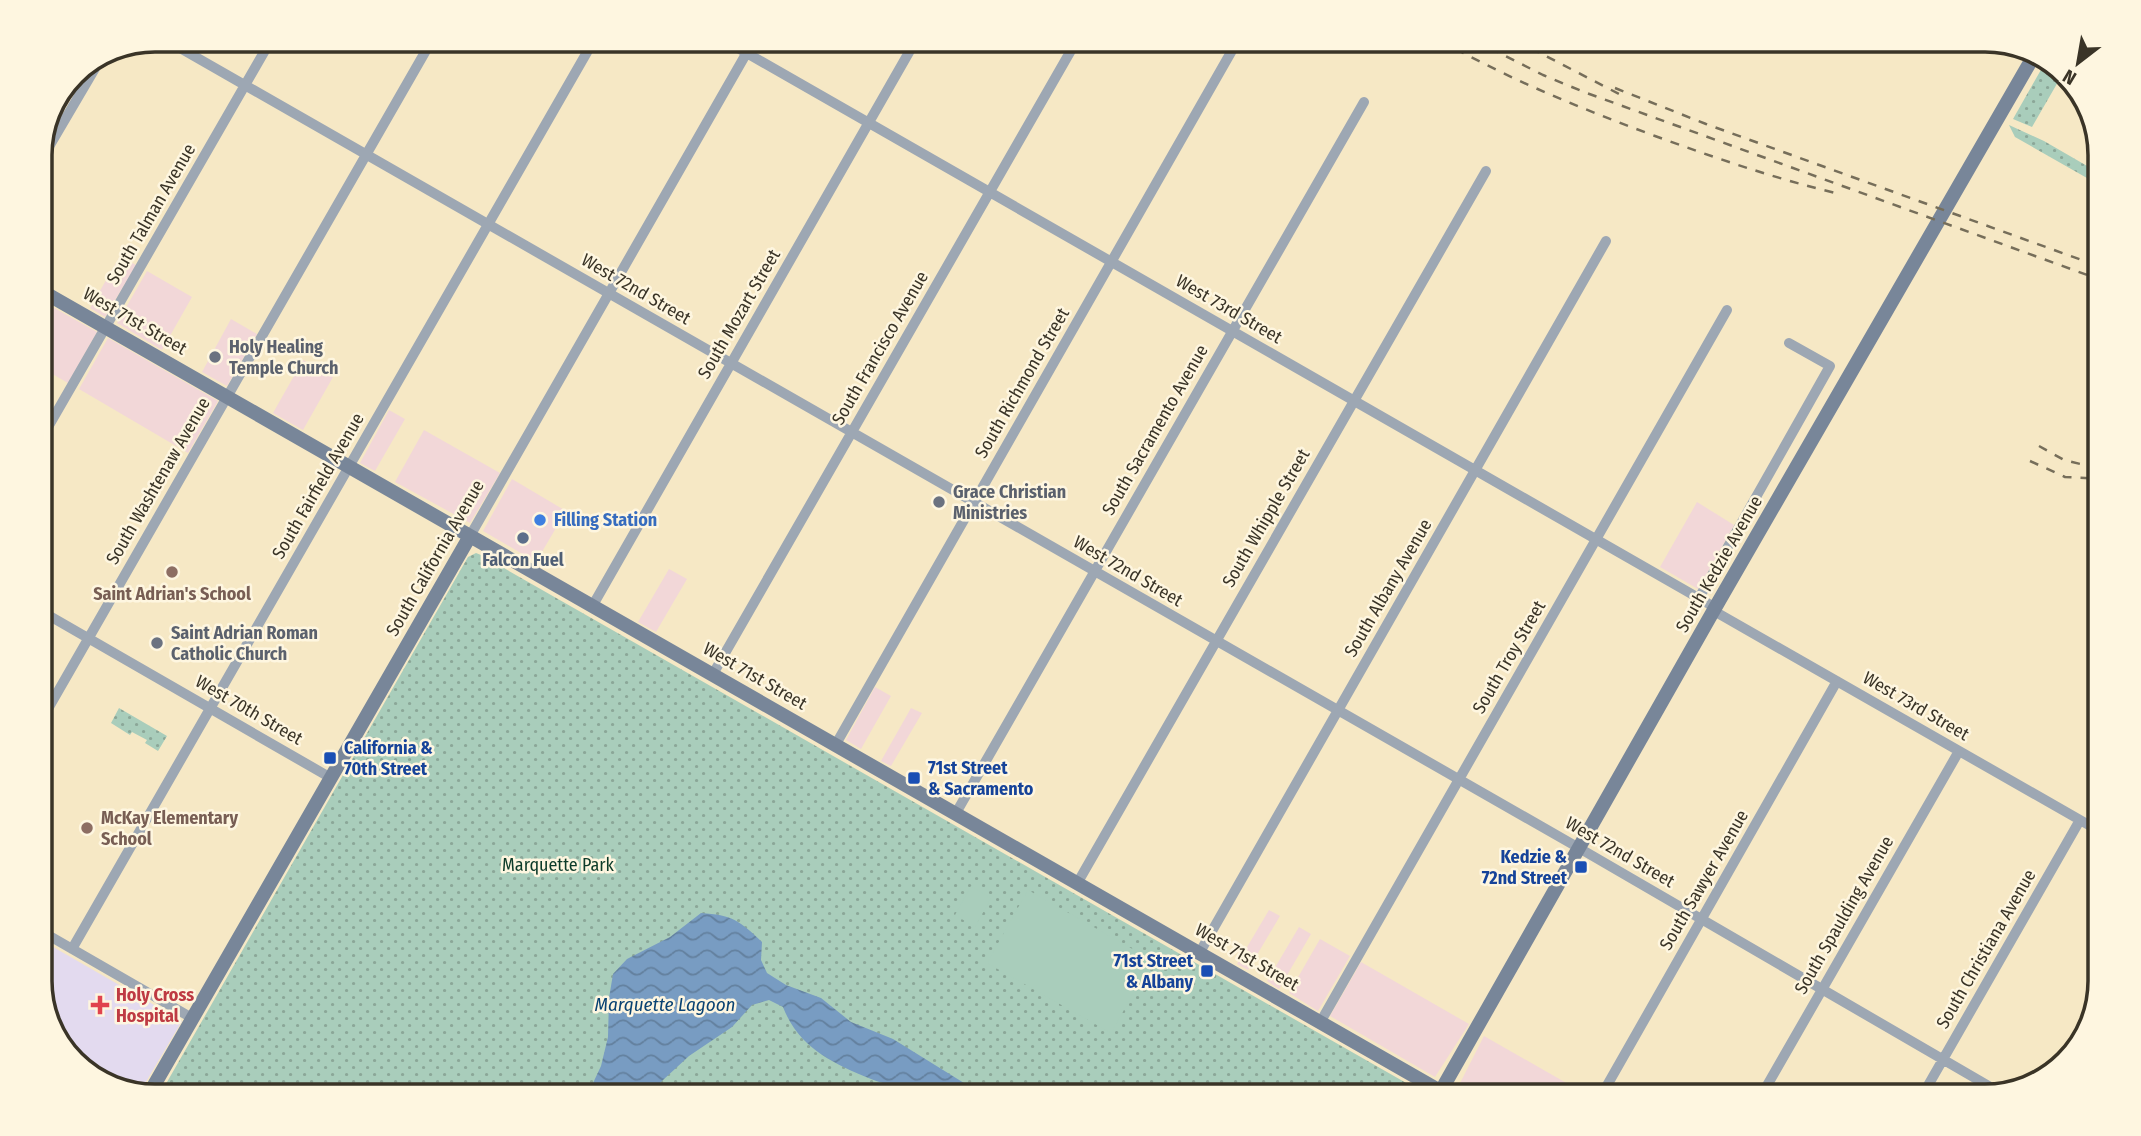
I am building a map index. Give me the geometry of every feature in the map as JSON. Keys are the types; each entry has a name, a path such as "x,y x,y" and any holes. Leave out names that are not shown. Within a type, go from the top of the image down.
{"main road":[{"name":"South Kedzie Avenue","path":"1449,1084 1715,609 2030,63"},
{"name":"West 71st Street","path":"53,296 1321,1021 1426,1084"},
{"name":"South California Avenue","path":"155,1084 470,536"}],"street":[{"name":"West 72nd Street","path":"187,52 1579,848 1985,1084"},
{"name":"South Talman Avenue","path":"53,419 264,52"},
{"name":"South Washtenaw Avenue","path":"53,700 425,52"},
{"name":"South Fairfield Avenue","path":"72,949 587,52"},
{"name":"South Mozart Street","path":"593,605 909,52"},
{"name":"South Francisco Avenue","path":"713,674 1070,52"},
{"name":"South Richmond Street","path":"836,744 1231,52"},
{"name":"West 73rd Street","path":"747,53 1699,598 1837,681 2088,825"},
{"name":"South California Avenue","path":"470,536 747,53"},
{"path":"55,137 90,76"},
{"name":"South Sacramento Avenue","path":"956,813 1364,102"},
{"name":"South Whipple Street","path":"1078,882 1486,171"},
{"name":"South Albany Avenue","path":"1200,952 1606,241"},
{"name":"South Troy Street","path":"1321,1021 1727,310"},
{"name":"South Kedzie Avenue","path":"1699,598 1830,366 1788,342"},
{"name":"West 70th Street","path":"53,618 331,778"},
{"name":"South Sawyer Avenue","path":"1608,1084 1837,681"},
{"name":"South Spaulding Avenue","path":"1768,1084 1958,751"},
{"name":"South Christiana Avenue","path":"1929,1084 2080,820"},
{"path":"53,938 192,1018"}],"shaded area":[{"path":"120,256 136,265 105,317 90,308"},
{"path":"147,271 192,297 162,350 117,323"},
{"path":"53,307 97,332 68,383 53,374"},
{"path":"231,319 257,334 227,386 202,372"},
{"path":"108,338 218,401 188,453 79,389"},
{"path":"303,360 333,377 303,430 273,413"},
{"path":"389,410 405,419 375,471 360,463"},
{"path":"424,430 500,473 470,523 395,482"},
{"path":"512,479 566,511 536,562 483,531"},
{"path":"1697,502 1734,525 1698,589 1660,567"},
{"path":"669,569 687,579 656,632 638,622"},
{"path":"875,687 891,696 861,749 846,740"},
{"path":"911,708 922,713 891,766 881,761"},
{"path":"1269,910 1280,916 1248,970 1237,964"},
{"path":"1299,927 1311,934 1279,989 1267,981"},
{"path":"1320,939 1350,956 1318,1011 1289,993"},
{"name":"Holy Cross Hospital","path":"53,947 182,1021 145,1083 110,1073 78,1048 63,1026 54,1001"},
{"path":"1361,962 1469,1024 1435,1077 1330,1016"},
{"path":"1484,1036 1568,1084 1460,1084"}],"green space":[{"path":"2041,69 2043,98 2049,98 2032,127 2013,119"},
{"path":"2009,125 2044,141 2088,166 2088,179 2015,137"},
{"name":"Marquette Park","path":"476,553 481,555 1408,1084 166,1084 468,557"},
{"path":"119,708 167,736 158,751 145,743 147,740 132,732 130,735 111,723"},
{"path":"971,886 991,898 975,927 955,915"},
{"path":"1028,890 1152,960 1111,1033 987,963"}],"water":[{"name":"Marquette Lagoon","path":"701,913 728,917 762,942 761,960 767,973 786,985 821,998 851,1022 893,1039 966,1084 886,1084 871,1079 818,1052 798,1033 783,1007 769,1000 752,1005 732,1027 689,1056 659,1084 593,1084 601,1066 608,1037 613,974 627,959 670,937"}],"railway":[{"path":"1462,52 1519,81 1627,125 1746,168 1839,194"},
{"path":"1498,52 1584,92 2088,275"},
{"path":"1538,52 1621,95"},
{"path":"1615,88 1706,124 2088,262"},
{"path":"2039,446 2064,460 2088,466"},
{"path":"2030,461 2065,477 2088,478"}],"place":[{"name":"Holy Healing Temple Church","path":"215,357"},
{"name":"Grace Christian Ministries","path":"939,502"},
{"name":"Filling Station","path":"540,520"},
{"name":"Falcon Fuel","path":"523,538"},
{"name":"Saint Adrian's School","path":"172,572"},
{"name":"Saint Adrian Roman Catholic Church","path":"157,643"},
{"name":"California & 70th Street","path":"330,758"},
{"name":"71st Street & Sacramento","path":"914,778"},
{"name":"McKay Elementary School","path":"87,828"},
{"name":"Kedzie & 72nd Street","path":"1581,867"},
{"name":"71st Street & Albany","path":"1207,971"},
{"name":"Holy Cross Hospital","path":"100,1005"}]}
